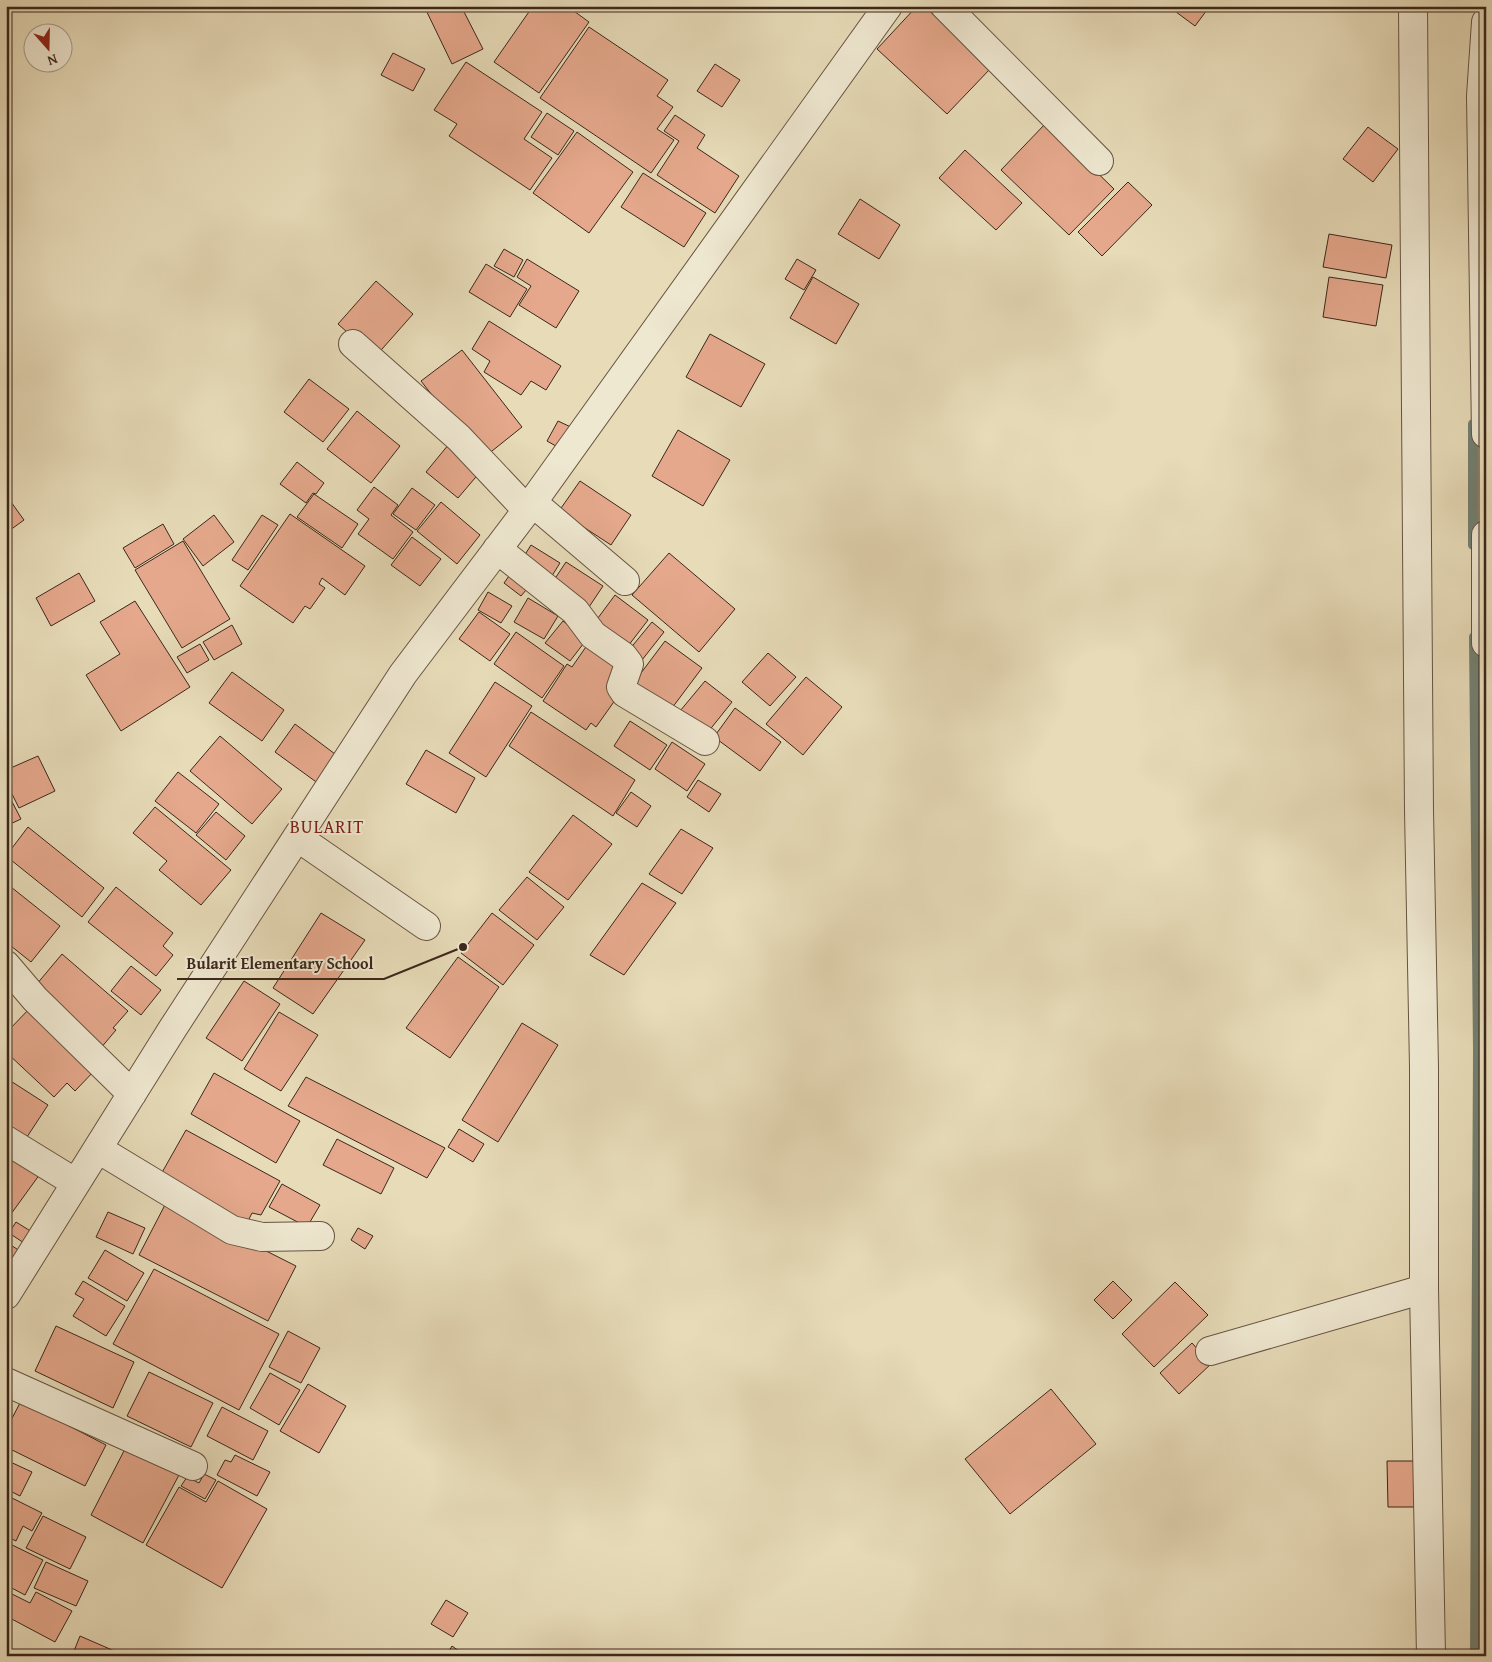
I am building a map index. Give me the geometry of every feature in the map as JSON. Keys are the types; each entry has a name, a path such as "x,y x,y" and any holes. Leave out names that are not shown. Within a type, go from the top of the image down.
{"street":[{"path":"6,1295 132,1094 403,674 529,506 888,6"},
{"path":"945,6 1099,161"},
{"path":"1413,6 1419,811 1424,1067 1424,1289 1431,1656"},
{"path":"1486,22 1481,96 1486,434"},
{"path":"352,344 458,438 529,506 625,581"},
{"path":"1486,535 1486,643"},
{"path":"497,549 575,611 593,635 623,656 629,664 621,687 625,693 705,741"},
{"path":"297,837 426,926"},
{"path":"6,965 35,999 132,1094"},
{"path":"6,1140 76,1183"},
{"path":"98,1149 232,1230 262,1237 320,1236"},
{"path":"1210,1351 1424,1289"},
{"path":"6,1382 193,1466"}],"building":[{"path":"424,6 461,6 483,49 452,64"},
{"path":"533,6 567,6 589,22 539,93 494,62"},
{"path":"917,6 924,6 991,68 947,114 877,49"},
{"path":"1168,6 1210,6 1195,26"},
{"path":"589,27 668,80 657,96 673,107 657,129 674,140 651,173 540,98"},
{"path":"393,53 425,69 413,91 381,75"},
{"path":"466,62 542,112 524,139 552,158 530,190 449,136 457,124 434,110"},
{"path":"715,64 740,80 722,107 697,91"},
{"path":"547,113 574,131 558,155 531,137"},
{"path":"675,115 705,135 697,148 739,176 715,213 657,175 679,141 664,131"},
{"path":"1046,123 1114,189 1069,235 1001,170"},
{"path":"1368,127 1398,149 1373,182 1343,159"},
{"path":"577,132 633,172 589,233 533,193"},
{"path":"965,150 1022,203 996,230 939,178"},
{"path":"643,173 706,213 684,247 621,207"},
{"path":"1128,182 1152,205 1102,256 1078,232"},
{"path":"860,199 900,225 879,259 838,234"},
{"path":"1329,234 1392,245 1386,278 1323,267"},
{"path":"504,249 523,260 514,277 494,266"},
{"path":"527,259 579,291 556,328 519,305 531,286 517,277"},
{"path":"797,259 816,270 804,290 785,279"},
{"path":"486,264 527,289 510,317 469,292"},
{"path":"813,277 859,304 836,344 790,318"},
{"path":"1329,277 1383,285 1376,326 1323,317"},
{"path":"376,281 413,314 375,357 338,324"},
{"path":"489,321 561,366 546,390 531,381 521,395 484,372 490,361 472,349"},
{"path":"710,334 765,364 741,407 686,377"},
{"path":"462,350 522,427 482,459 421,381"},
{"path":"309,379 349,409 323,442 284,412"},
{"path":"357,411 400,446 371,483 327,449"},
{"path":"558,421 575,429 563,450 547,441"},
{"path":"678,430 730,460 703,506 652,476"},
{"path":"449,444 481,471 458,498 426,472"},
{"path":"297,462 324,483 306,503 280,484"},
{"path":"580,481 631,515 611,545 559,511"},
{"path":"374,487 398,505 391,515 413,532 393,559 358,534 369,519 357,510"},
{"path":"412,488 435,505 416,530 393,514"},
{"path":"314,494 358,524 342,548 297,517"},
{"path":"6,495 24,520 6,533"},
{"path":"441,502 480,535 457,564 417,531"},
{"path":"290,514 365,566 345,595 322,578 319,584 325,588 310,609 305,606 293,623 240,586"},
{"path":"214,515 234,542 203,566 183,539"},
{"path":"262,515 278,525 248,570 232,560"},
{"path":"163,524 174,544 135,568 123,548"},
{"path":"412,537 441,559 420,586 391,565"},
{"path":"183,541 230,619 182,648 135,570"},
{"path":"531,545 560,563 550,579 521,561"},
{"path":"669,553 735,609 699,652 632,595"},
{"path":"566,562 603,586 589,607 552,583"},
{"path":"514,569 532,583 521,596 504,583"},
{"path":"79,573 95,601 51,626 36,598"},
{"path":"488,592 512,606 501,623 478,610"},
{"path":"615,595 648,620 625,650 592,626"},
{"path":"528,598 558,616 544,639 514,622"},
{"path":"135,601 190,687 121,731 86,675 120,654 100,622"},
{"path":"479,612 510,634 490,661 459,639"},
{"path":"563,621 587,639 570,661 545,643"},
{"path":"652,622 664,632 642,660 629,650"},
{"path":"232,625 242,644 214,660 203,642"},
{"path":"516,632 564,666 542,698 494,664"},
{"path":"590,641 625,665 618,696 596,727 591,723 586,730 543,701 567,664 572,667"},
{"path":"665,641 702,668 666,716 629,689"},
{"path":"200,644 209,660 187,673 177,657"},
{"path":"768,653 796,677 770,706 742,682"},
{"path":"232,672 284,710 262,741 209,703"},
{"path":"806,677 842,707 803,755 766,724"},
{"path":"705,681 732,702 708,732 680,711"},
{"path":"495,682 532,706 486,777 449,753"},
{"path":"735,708 781,742 760,771 714,737"},
{"path":"531,712 635,780 613,816 509,746"},
{"path":"630,721 667,745 650,770 614,746"},
{"path":"295,724 339,757 319,784 275,752"},
{"path":"220,736 282,789 252,824 190,771"},
{"path":"672,742 705,764 687,791 655,769"},
{"path":"426,750 475,778 456,813 406,784"},
{"path":"38,756 55,791 19,808 6,782 6,770"},
{"path":"178,772 219,804 196,833 155,801"},
{"path":"698,780 721,794 709,812 687,797"},
{"path":"6,790 21,819 6,826"},
{"path":"631,792 651,806 637,827 616,813"},
{"path":"155,807 231,870 201,905 159,870 167,861 133,833"},
{"path":"216,812 245,836 226,860 196,835"},
{"path":"573,815 612,844 568,900 529,872"},
{"path":"28,827 104,888 82,917 6,856"},
{"path":"681,829 713,848 682,894 649,874"},
{"path":"527,877 564,907 537,940 499,910"},
{"path":"6,883 60,926 31,962 6,942"},
{"path":"642,883 676,903 624,975 590,955"},
{"path":"116,887 173,933 163,946 173,955 156,976 88,922"},
{"path":"321,913 365,940 313,1014 273,988"},
{"path":"492,913 534,945 503,985 461,953"},
{"path":"62,954 128,1011 113,1028 116,1030 100,1049 31,991"},
{"path":"458,957 499,987 450,1058 406,1028"},
{"path":"131,966 161,990 141,1015 111,991"},
{"path":"244,981 280,1004 242,1061 206,1038"},
{"path":"31,1007 96,1069 75,1091 67,1083 54,1097 6,1052 6,1033"},
{"path":"279,1012 318,1035 281,1091 244,1069"},
{"path":"522,1023 558,1045 498,1142 462,1120"},
{"path":"214,1073 300,1121 276,1163 191,1114"},
{"path":"306,1077 445,1148 427,1178 288,1106"},
{"path":"6,1078 48,1105 23,1143 6,1131"},
{"path":"459,1129 484,1144 473,1162 448,1147"},
{"path":"186,1130 280,1181 261,1215 252,1213 247,1223 160,1176"},
{"path":"337,1139 394,1168 381,1194 323,1165"},
{"path":"6,1149 40,1174 11,1214 6,1211"},
{"path":"282,1184 320,1205 307,1227 269,1207"},
{"path":"167,1201 296,1266 268,1321 139,1255"},
{"path":"108,1212 145,1228 133,1254 96,1237"},
{"path":"16,1222 32,1232 24,1243 9,1233"},
{"path":"358,1228 373,1236 365,1249 351,1240"},
{"path":"6,1242 20,1251 9,1269 6,1267"},
{"path":"105,1250 144,1273 127,1301 88,1278"},
{"path":"154,1269 279,1334 239,1410 113,1344"},
{"path":"83,1281 125,1306 106,1336 73,1316 84,1299 75,1294"},
{"path":"1113,1281 1132,1300 1113,1319 1094,1300"},
{"path":"1175,1282 1208,1315 1154,1367 1122,1334"},
{"path":"56,1326 134,1362 113,1408 35,1371"},
{"path":"288,1331 320,1348 301,1383 269,1367"},
{"path":"1192,1343 1211,1364 1179,1394 1160,1373"},
{"path":"149,1372 213,1403 191,1447 127,1416"},
{"path":"270,1373 300,1390 279,1425 250,1408"},
{"path":"308,1384 346,1406 319,1453 280,1431"},
{"path":"1051,1389 1096,1444 1010,1514 965,1459"},
{"path":"21,1401 106,1445 85,1486 6,1447 6,1430"},
{"path":"222,1407 268,1431 253,1460 207,1436"},
{"path":"126,1447 179,1475 143,1543 91,1515"},
{"path":"235,1455 270,1472 257,1496 217,1475 225,1460 231,1462"},
{"path":"6,1460 32,1472 20,1496 6,1489"},
{"path":"1387,1461 1417,1461 1418,1507 1388,1507"},
{"path":"204,1474 216,1480 205,1499 181,1486 187,1477 199,1483"},
{"path":"218,1481 267,1509 222,1588 146,1545 179,1487 206,1502"},
{"path":"6,1495 42,1513 32,1531 23,1526 16,1541 6,1536"},
{"path":"43,1516 86,1537 70,1569 26,1548"},
{"path":"6,1542 43,1560 25,1595 6,1585"},
{"path":"46,1562 88,1581 76,1606 34,1588"},
{"path":"6,1591 30,1603 36,1592 72,1611 55,1642 6,1616"},
{"path":"446,1600 468,1613 453,1637 431,1624"},
{"path":"80,1636 119,1653 117,1656 72,1656"},
{"path":"452,1646 466,1656 446,1656"}],"waterway":[{"path":"1473,424 1473,545"},
{"path":"1474,637 1478,1052 1475,1656"}],"place":[{"name":"Bularit Elementary School","path":"463,947"}],"district":[{"name":"BULARIT","path":"327,826"}]}
